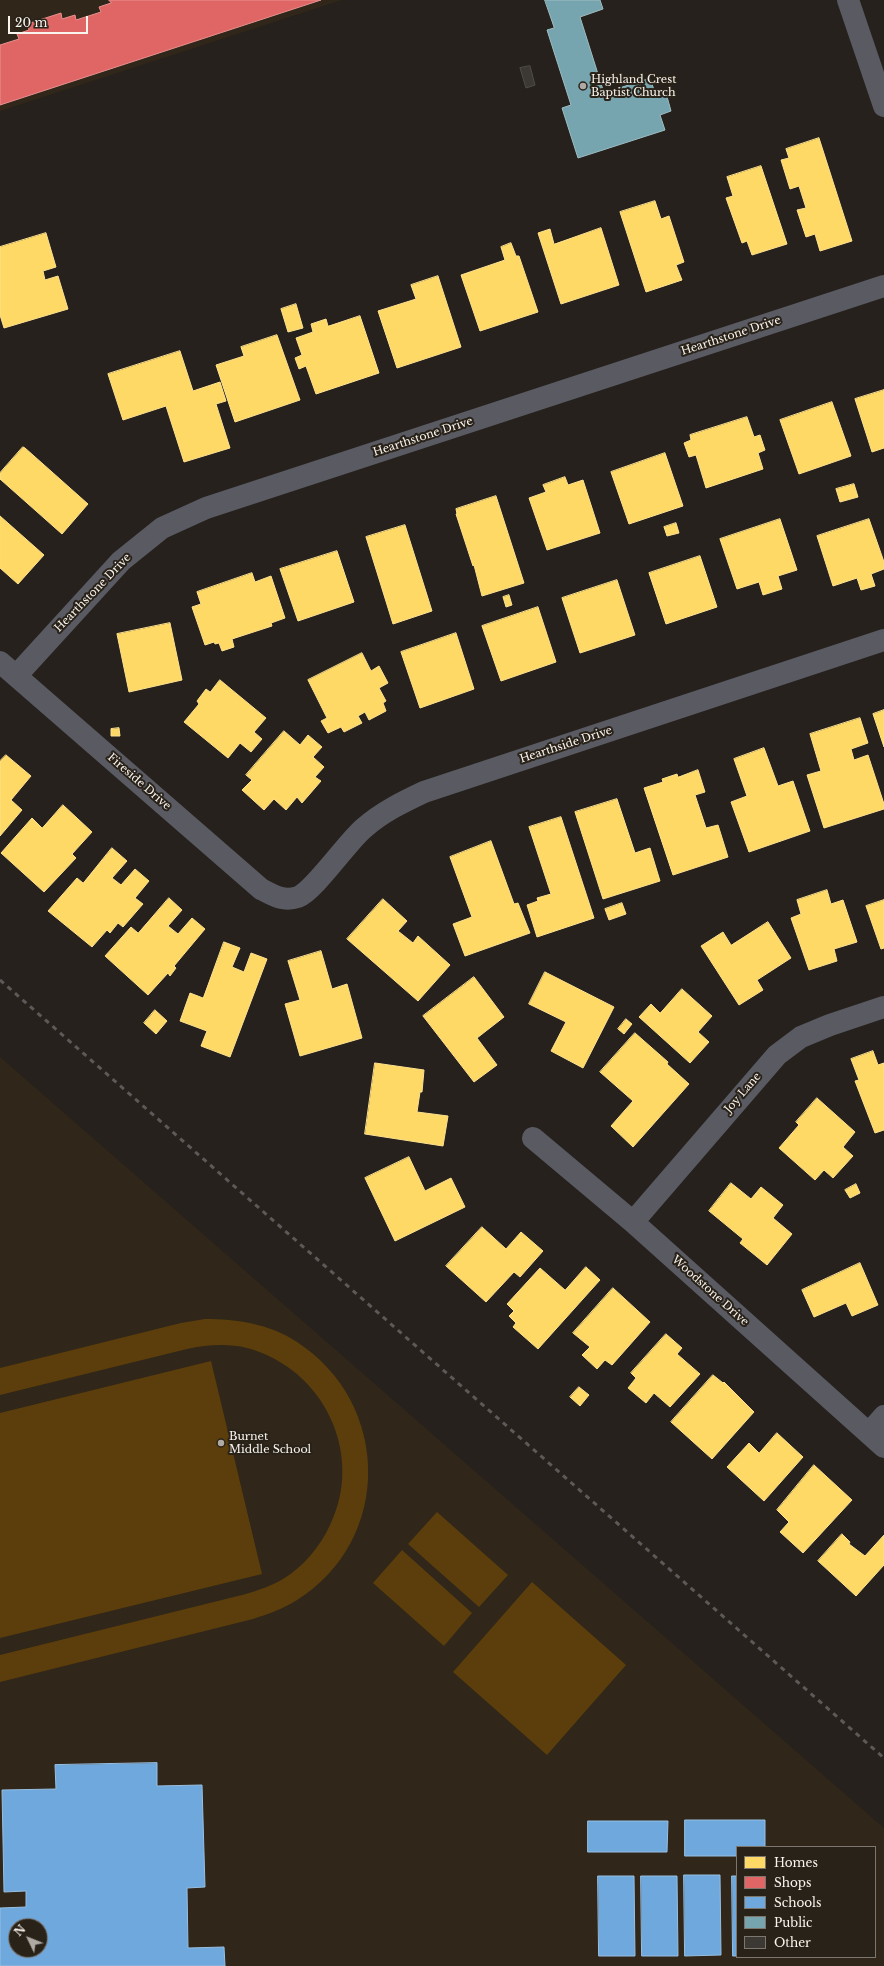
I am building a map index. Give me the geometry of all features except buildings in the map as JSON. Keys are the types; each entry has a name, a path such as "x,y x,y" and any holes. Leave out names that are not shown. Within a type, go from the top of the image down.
{"street":[{"path":"848,0 884,106"},
{"name":"Hearthstone Drive","path":"16,676 122,561 162,528 181,519 206,508 884,286"},
{"name":"Hearthside Drive","path":"280,899 299,897 313,884 363,828 390,808 424,792 884,640"},
{"name":"Fireside Drive","path":"0,662 261,889 280,899"},
{"name":"Joy Lane","path":"632,1222 777,1055 801,1037 830,1025 884,1007"},
{"name":"Woodstone Drive","path":"533,1138 632,1222 876,1440"},
{"path":"876,1440 884,1416"}],"shaded area":[{"path":"0,0 342,0 0,111"},
{"name":"Burnet Middle School","path":"0,1057 884,1828 884,1966 0,1966"},
{"path":"205,1319 229,1320 253,1324 287,1336 297,1342 328,1368 350,1400 364,1435 368,1471 364,1508 351,1543 328,1574 297,1600 275,1611 253,1619 0,1682 0,1655 246,1594 274,1584 297,1569 316,1549 326,1533 340,1498 342,1470 339,1443 330,1417 316,1394 297,1374 274,1358 240,1346 202,1346 0,1395 0,1368 181,1323"},
{"path":"211,1361 262,1574 0,1638 0,1413"},
{"path":"437,1512 508,1575 479,1607 408,1544"},
{"path":"402,1550 472,1613 444,1646 373,1583"},
{"path":"532,1582 626,1665 547,1755 453,1672"}],"railway":[{"path":"0,980 884,1758"}],"place":[{"name":"Highland Crest Baptist Church","path":"583,86"},
{"name":"Burnet Middle School","path":"221,1443"}]}
